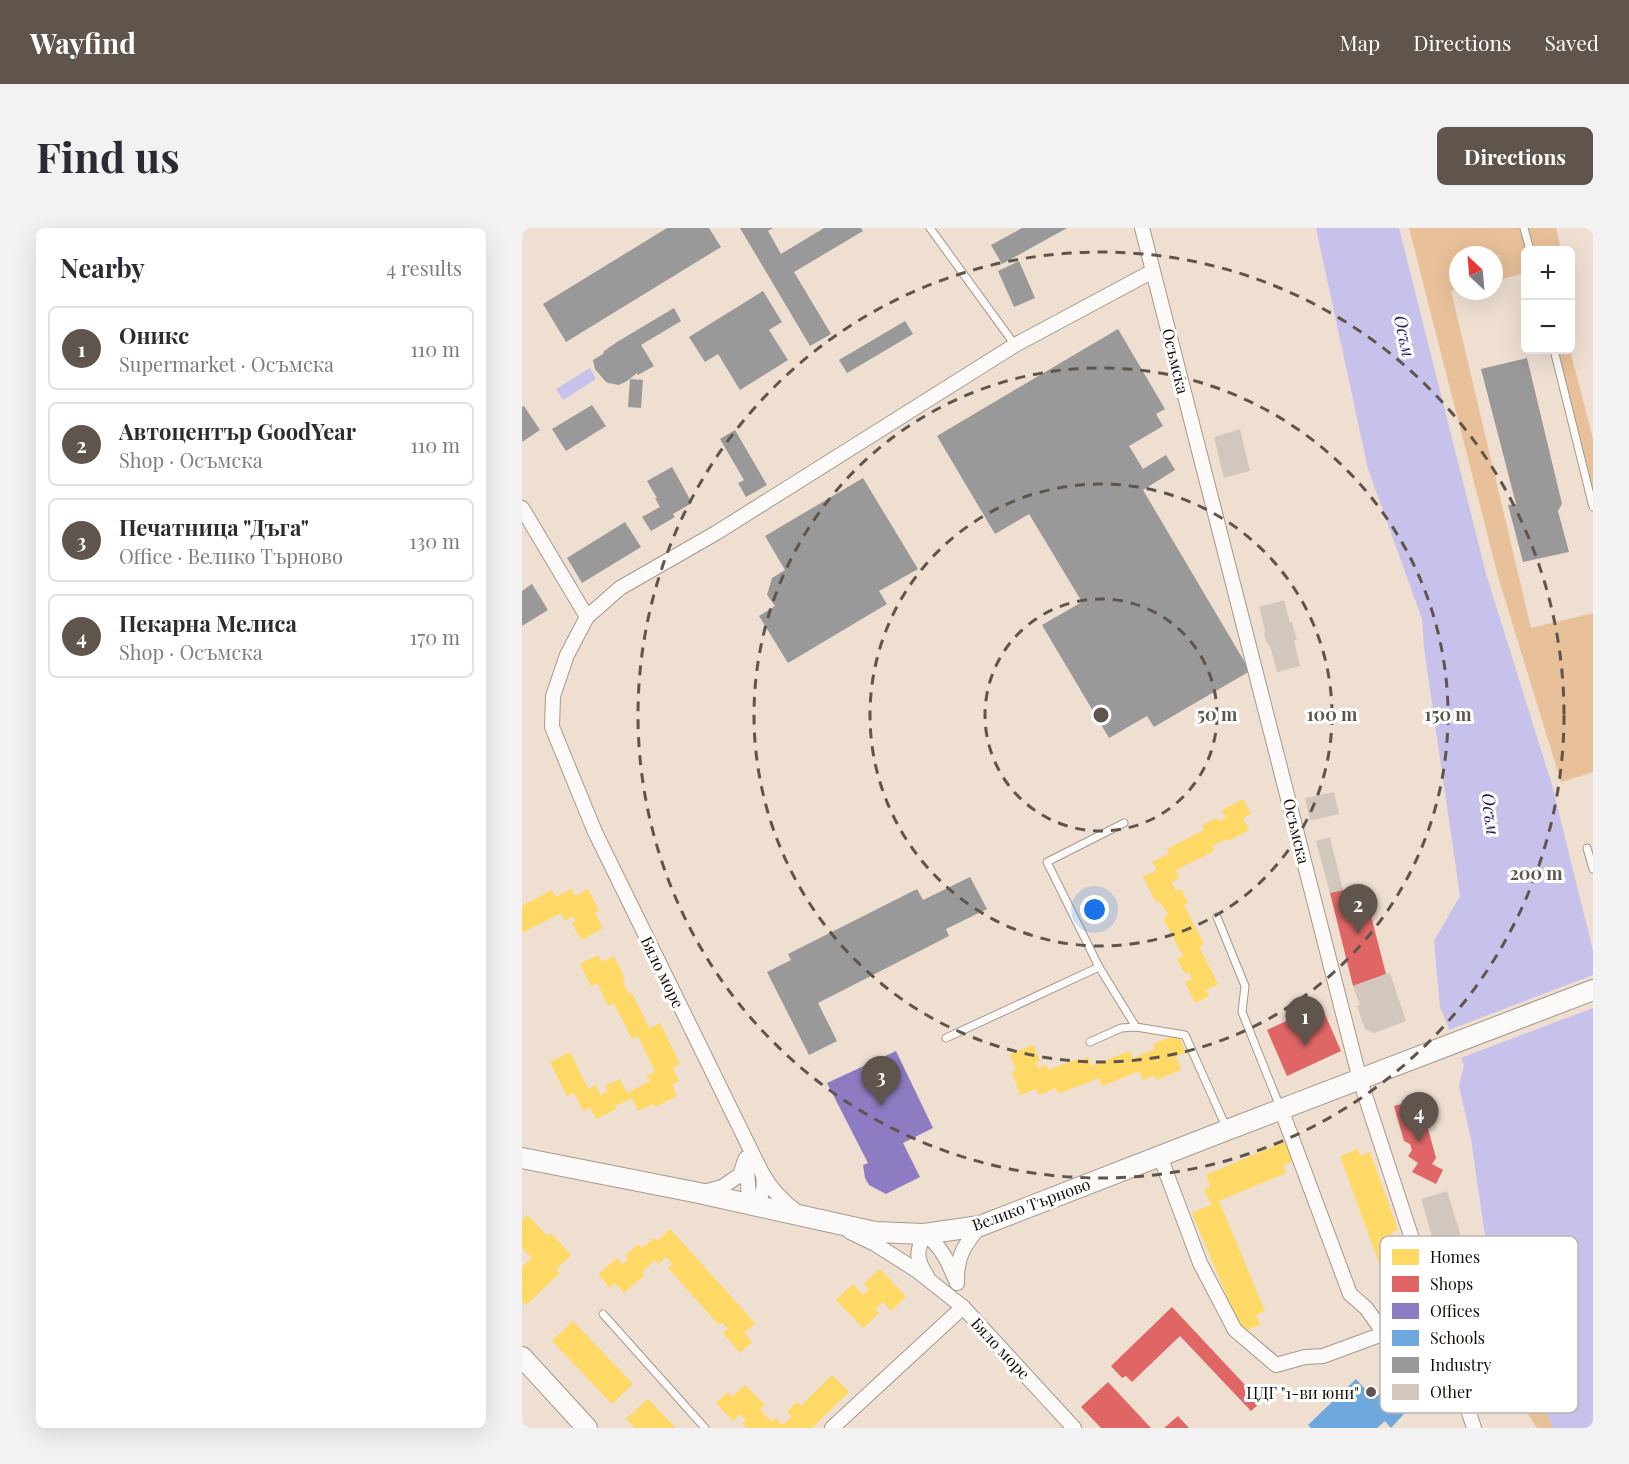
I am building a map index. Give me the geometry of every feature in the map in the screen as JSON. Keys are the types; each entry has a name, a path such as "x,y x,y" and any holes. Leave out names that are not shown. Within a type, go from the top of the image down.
{"street":[{"name":"Осъмска","path":"1142,228 1360,1080 1411,1236"},
{"path":"522,508 587,617 620,588 716,533 1015,345 1153,271"},
{"name":"Бяло море","path":"587,617 567,656 553,696 552,727 595,832 746,1140 749,1197 754,1206"},
{"name":"Велико Търново","path":"522,1158 699,1193 875,1232 924,1234 980,1226 1593,990"},
{"path":"1281,1109 1350,1294 1366,1308 1380,1327"},
{"path":"746,1140 768,1184 784,1202 804,1217"},
{"path":"1160,1156 1200,1263 1235,1330 1276,1365 1305,1357 1323,1356 1380,1335"},
{"path":"699,1193 722,1187 740,1175 746,1158"},
{"path":"754,1206 762,1197 765,1185 762,1173"},
{"path":"831,1223 874,1244 916,1270 963,1307 832,1428"},
{"name":"Бяло море","path":"980,1226 964,1246 957,1266 957,1283 963,1307 1074,1428"},
{"path":"930,1281 920,1264 918,1248 924,1234 933,1240 945,1256 957,1283"},
{"path":"522,1357 587,1428"},
{"name":"Осъмска","path":"1469,1413 1474,1428"}],"lane":[{"path":"930,228 1015,345"},
{"path":"1524,228 1529,246"},
{"path":"1555,354 1593,507"},
{"path":"1124,824 1047,862 1099,967 1136,1027"},
{"path":"1587,848 1593,869"},
{"path":"1217,917 1245,986 1242,1012 1281,1109"},
{"path":"946,1038 1099,967"},
{"path":"1090,1042 1121,1028 1136,1027 1185,1035 1227,1130"},
{"path":"603,1314 705,1428"}],"shaded area":[{"path":"1409,228 1556,228 1560,246 1521,246 1521,274 1503,279 1503,246 1449,246 1449,300 1453,300 1531,628 1593,613 1593,772 1561,782 1499,580"},
{"path":"1554,354 1571,354 1593,439 1593,499"},
{"path":"1527,1413 1547,1413 1553,1428 1537,1428"}],"water":[{"name":"Осъм","path":"1316,228 1399,228 1487,577 1552,785 1593,951 1593,1428 1553,1428 1547,1413 1578,1413 1578,1236 1485,1236 1471,1139 1459,1086 1464,1065 1440,1007 1434,941 1460,896 1424,648 1422,619 1368,469"},
{"path":"590,368 596,379 563,400 556,389"}],"pier":[{"path":"1593,975 1593,1008 1458,1059 1446,1031"}],"building: Homes":[{"path":"1243,799 1251,814 1243,818 1249,830 1212,846 1214,851 1176,870 1179,878 1171,882 1176,891 1181,889 1188,903 1184,905 1204,944 1199,947 1218,984 1206,990 1209,996 1195,1003 1185,982 1192,979 1189,972 1185,974 1177,959 1183,956 1163,918 1169,915 1159,901 1156,902 1143,877 1157,870 1152,862 1170,853 1167,849 1204,830 1202,825 1217,818 1219,821 1226,818 1222,810"},
{"path":"571,889 575,896 588,889 599,911 595,913 603,928 581,940 572,923 576,921 573,916 565,921 561,913 522,933 522,906 552,890 556,897"},
{"path":"598,955 602,962 614,956 625,979 622,980 629,994 632,993 649,1028 660,1023 680,1064 673,1068 679,1081 672,1085 677,1096 655,1107 653,1104 638,1111 632,1098 596,1119 590,1107 583,1111 574,1093 567,1096 550,1062 570,1052 588,1089 596,1085 600,1095 608,1091 605,1086 620,1079 627,1093 650,1081 647,1075 655,1072 638,1036 632,1039 614,1003 608,1006 597,983 591,986 580,964"},
{"path":"1178,1034 1186,1053 1176,1056 1181,1070 1156,1080 1154,1075 1143,1080 1139,1071 1102,1086 1099,1078 1058,1094 1056,1088 1039,1095 1036,1089 1020,1095 1012,1072 1016,1070 1010,1054 1033,1045 1040,1061 1036,1062 1038,1068 1046,1065 1048,1070 1088,1057 1091,1066 1130,1051 1133,1058 1155,1049 1153,1044"},
{"path":"1286,1141 1294,1161 1283,1165 1286,1173 1219,1201 1265,1311 1256,1315 1260,1325 1242,1332 1192,1213 1211,1205 1204,1189 1210,1186 1206,1175"},
{"path":"1358,1149 1360,1156 1370,1152 1398,1230 1392,1232 1393,1236 1380,1236 1380,1266 1340,1156"},
{"path":"528,1215 547,1236 551,1233 571,1255 556,1269 560,1273 526,1305 522,1300 522,1267 532,1258 522,1248 522,1220"},
{"path":"670,1229 755,1323 744,1333 752,1342 740,1353 723,1333 728,1329 722,1322 719,1325 668,1268 673,1264 666,1257 658,1264 655,1260 642,1272 645,1275 624,1293 615,1283 610,1288 598,1274 617,1258 623,1264 628,1259 625,1256 638,1244 642,1248 654,1238 657,1241"},
{"path":"880,1269 906,1297 891,1311 883,1302 875,1309 879,1313 863,1328 836,1300 853,1284 863,1295 869,1289 864,1284"},
{"path":"573,1321 633,1384 612,1404 552,1341"},
{"path":"832,1375 849,1392 812,1428 747,1428 742,1423 746,1420 740,1414 733,1421 716,1403 728,1392 732,1397 745,1385 765,1405 760,1410 771,1421 775,1418 783,1425 792,1417 787,1411 797,1402 801,1406"},
{"path":"648,1399 676,1428 635,1428 626,1419"}],"building: Shops":[{"path":"1363,885 1386,974 1353,986 1330,893"},
{"path":"1321,1005 1341,1051 1287,1076 1267,1030"},
{"path":"1420,1099 1436,1158 1432,1164 1443,1170 1436,1184 1412,1172 1418,1163 1408,1156 1412,1150 1410,1144 1404,1141 1394,1106"},
{"path":"1172,1307 1261,1402 1251,1411 1180,1336 1132,1382 1126,1376 1122,1378 1111,1366"},
{"path":"1108,1382 1151,1428 1101,1428 1081,1407"},
{"path":"1178,1416 1189,1428 1164,1428"}],"building: Offices":[{"path":"896,1051 933,1128 903,1143 920,1177 886,1194 869,1185 865,1178 863,1165 868,1163 827,1083"}],"building: Schools":[{"path":"1356,1379 1374,1399 1380,1393 1380,1413 1404,1414 1391,1428 1385,1421 1377,1428 1311,1428 1308,1425"}],"building: Industry":[{"path":"667,228 709,228 721,247 566,342 543,304"},
{"path":"740,228 773,228 768,231 781,254 824,228 861,228 863,231 794,272 831,334 810,346"},
{"path":"1022,228 1067,228 1002,264 991,245"},
{"path":"1019,261 1035,298 1014,307 998,271"},
{"path":"763,291 782,322 769,330 788,360 740,390 718,354 705,362 689,337"},
{"path":"674,308 681,321 641,345 654,366 638,375 637,373 619,385 605,381 595,369 593,360 617,342"},
{"path":"905,321 913,334 847,373 839,360"},
{"path":"1118,329 1165,409 1156,414 1163,426 1129,446 1143,469 1166,455 1175,470 1143,490 1250,671 1154,727 1147,716 1109,738 1042,625 1082,602 1029,514 995,534 937,436"},
{"path":"1527,358 1562,504 1558,511 1569,552 1523,562 1508,505 1516,504 1481,369"},
{"path":"630,379 643,380 641,408 628,407"},
{"path":"592,405 606,426 566,451 552,429"},
{"path":"524,406 540,430 522,442 522,407"},
{"path":"735,430 767,485 746,497 738,483 744,480 720,439"},
{"path":"672,467 692,503 673,514 675,517 651,531 642,517 660,507 647,481"},
{"path":"863,478 918,569 879,591 887,604 788,663 759,616 775,606 767,595 772,578 785,570 765,536"},
{"path":"625,522 641,547 582,583 567,558"},
{"path":"532,584 548,610 522,626 522,591"},
{"path":"970,877 987,909 946,929 949,936 818,1003 837,1041 809,1055 767,972 791,960 788,954 917,889 923,900"}],"building: Other":[{"path":"1240,429 1250,471 1224,478 1214,437"},
{"path":"1284,600 1297,640 1294,640 1300,666 1277,672 1270,646 1264,635 1259,607"},
{"path":"1334,792 1339,814 1310,821 1305,798"},
{"path":"1330,837 1343,890 1330,893 1316,841"},
{"path":"1390,973 1406,1021 1374,1033 1365,1029 1353,986"},
{"path":"1447,1191 1461,1236 1432,1236 1421,1199"}],"place":[{"name":"Автоцентър GoodYear","path":"1358,934"},
{"name":"Оникс","path":"1305,1046"},
{"name":"Печатница \"Дъга\"","path":"881,1106"},
{"name":"Пекарна Мелиса","path":"1419,1142"},
{"name":"ЦДГ \"1-ви юни\"","path":"1371,1392"}]}
